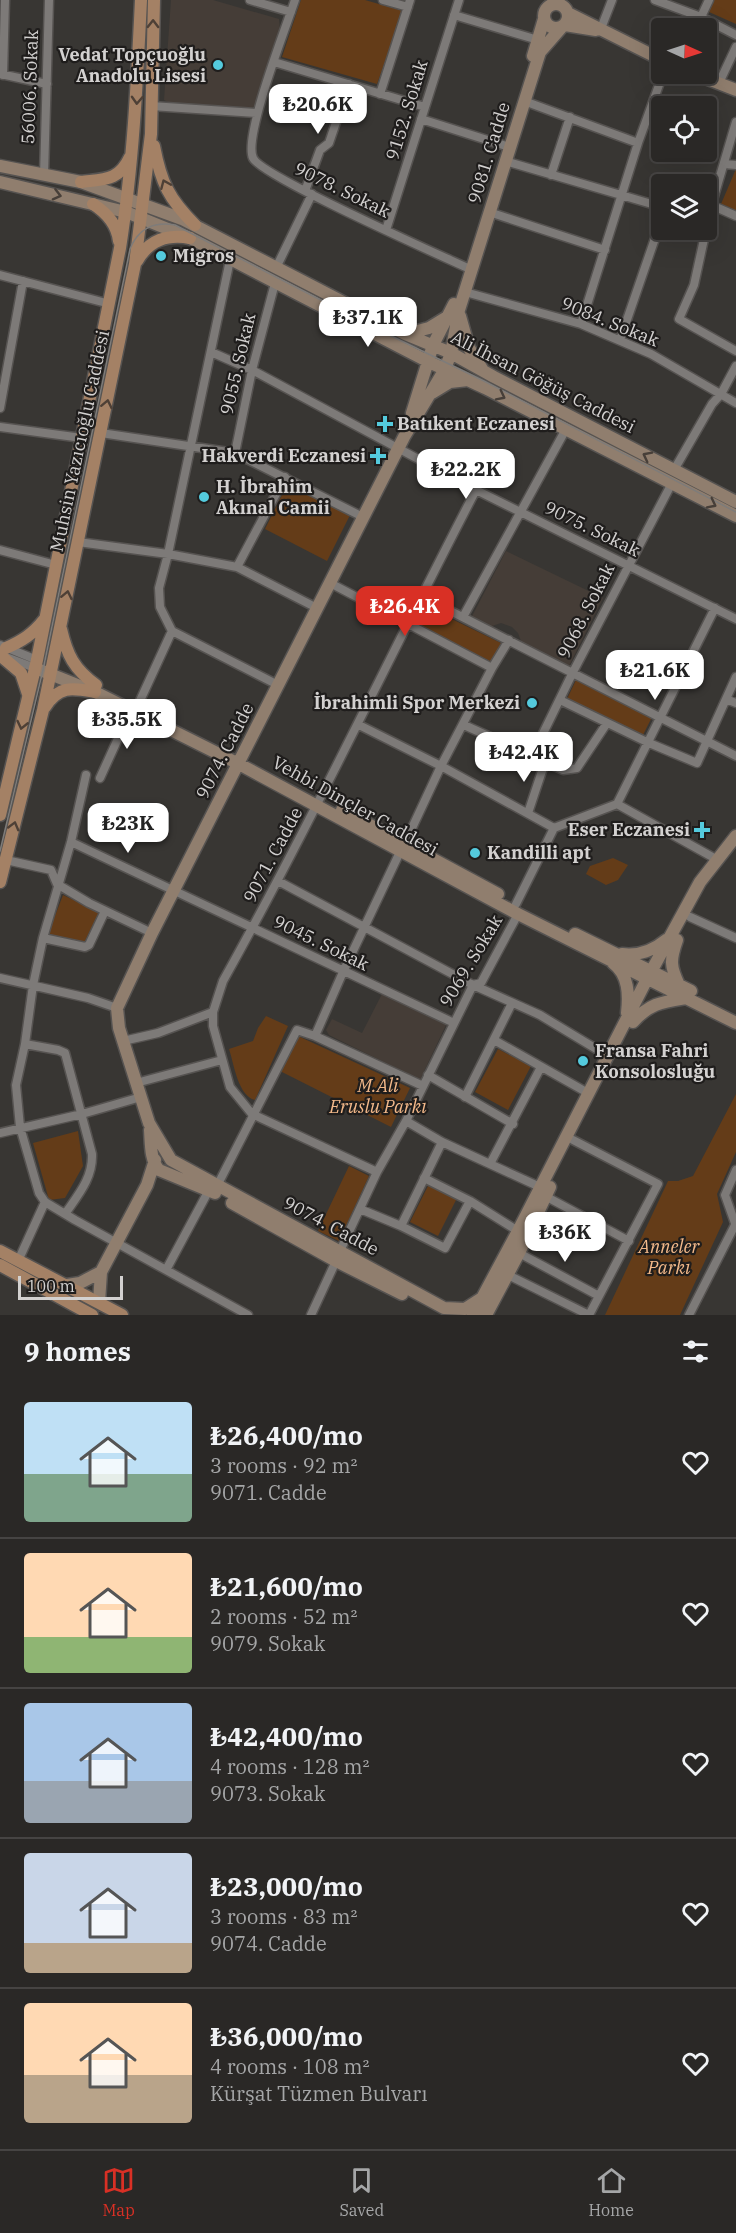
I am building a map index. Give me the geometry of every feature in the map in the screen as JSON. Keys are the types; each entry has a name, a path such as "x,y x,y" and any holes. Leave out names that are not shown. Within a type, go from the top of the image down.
{"main road":[{"name":"Muhsin Yazıcıoğlu Caddesi","path":"0,815 36,664 120,248 137,105 141,0"},
{"name":"Muhsin Yazıcıoğlu Caddesi","path":"0,882 43,710 135,264 151,134 153,0"},
{"path":"151,134 163,182 171,199 195,225"},
{"path":"81,182 116,176 125,169 132,153"},
{"path":"93,204 105,212 113,222 120,248"},
{"path":"135,264 151,243 177,236 190,238"},
{"path":"28,697 21,673 2,651 35,632 45,619"},
{"path":"60,626 65,644 80,674 95,688"},
{"path":"43,710 52,696 62,691 74,688 95,688"},
{"path":"0,1251 122,1315"},
{"path":"0,1265 92,1315"}],"street":[{"path":"5,0 2,75 47,84"},
{"name":"56006. Sokak","path":"44,176 49,0"},
{"path":"250,0 291,12"},
{"name":"9078. Sokak","path":"295,0 257,113 250,144 253,159 262,168 309,193 470,269"},
{"path":"380,94 409,4 383,0"},
{"name":"9152. Sokak","path":"386,230 459,0"},
{"path":"600,31 612,0"},
{"path":"655,0 701,17 736,35"},
{"path":"701,17 709,0"},
{"path":"425,392 445,369 451,353 455,312 470,269 547,9 553,4 564,14 651,55"},
{"path":"547,9 553,28 564,14"},
{"name":"9081. Cadde","path":"455,312 464,294 505,161 506,146 540,52 564,14"},
{"path":"454,15 538,40"},
{"path":"736,47 719,83 736,90"},
{"path":"274,62 425,107"},
{"path":"276,268 309,193 320,150 329,143 348,84"},
{"path":"581,324 638,142 659,84"},
{"path":"524,101 638,142"},
{"path":"151,106 257,113"},
{"path":"551,175 570,117"},
{"path":"421,119 506,146"},
{"path":"717,185 736,122"},
{"path":"505,161 651,204"},
{"path":"724,164 736,165"},
{"name":"Ali İhsan Göğüş Caddesi","path":"0,166 81,182 195,225 405,334 451,353 736,502"},
{"name":"Ali İhsan Göğüş Caddesi","path":"0,182 126,212 190,238 429,362 470,380 736,516"},
{"path":"717,208 736,216"},
{"path":"489,212 604,250"},
{"path":"620,340 654,240"},
{"path":"704,240 694,285 679,319 736,351"},
{"path":"230,260 159,588 160,607 172,631 278,685"},
{"path":"0,275 110,304"},
{"path":"0,408 23,281"},
{"name":"9055. Sokak","path":"235,453 252,370 275,283"},
{"name":"9084. Sokak","path":"464,294 581,324 651,354 736,403"},
{"path":"405,334 429,328 455,312"},
{"path":"425,392 433,345 455,312"},
{"path":"455,312 469,348 484,372"},
{"path":"405,349 415,362 425,392"},
{"name":"9075. Sokak","path":"211,352 252,370 476,490 736,619"},
{"path":"674,470 736,366"},
{"path":"425,392 450,382 470,380"},
{"name":"9074. Cadde","path":"117,1008 152,933 425,392"},
{"path":"0,427 82,438"},
{"path":"463,617 566,429"},
{"path":"101,433 235,453 363,517"},
{"path":"237,567 285,477"},
{"name":"9068. Sokak","path":"532,756 573,672 672,483"},
{"name":"9071. Cadde","path":"377,1172 252,1114 230,1087 213,1026 213,1012 223,981 359,725 407,624 476,490"},
{"path":"78,542 168,554 237,567 317,608"},
{"path":"0,550 56,566"},
{"path":"330,583 492,668"},
{"path":"421,596 736,756"},
{"path":"359,725 441,766 554,828 617,804 715,608"},
{"path":"100,778 121,732 137,709 172,631"},
{"path":"315,1036 441,766 509,640"},
{"path":"2,651 95,688 137,709"},
{"path":"560,700 649,743 697,763 736,677"},
{"path":"726,699 736,703"},
{"name":"Vehbi Dinçler Caddesi","path":"137,709 241,760 517,909 653,976"},
{"path":"464,725 563,770 577,768 607,723"},
{"path":"528,813 545,762"},
{"path":"86,775 71,842 43,938 16,1085 20,1128 39,1193 45,1202 65,1214 248,1315"},
{"path":"617,804 717,859"},
{"name":"9069. Sokak","path":"314,1314 377,1172 406,1121 473,985 481,983 554,828"},
{"path":"473,1315 518,1231 573,1140 630,1020 700,882 736,836"},
{"name":"9045. Sokak","path":"71,842 454,1023"},
{"path":"610,955 632,955 644,952 674,937 690,917 716,870 736,845"},
{"path":"6,860 51,870 57,884 105,911 152,933"},
{"path":"278,880 473,985 540,1016 608,1056"},
{"path":"43,938 85,947 89,945 105,911"},
{"path":"690,917 736,938"},
{"path":"674,937 672,971 679,985"},
{"path":"610,955 619,968 629,991 630,1020"},
{"path":"653,976 679,985 736,1015"},
{"path":"653,976 688,998 736,1023"},
{"path":"0,978 88,998 117,1008 119,1028 149,1123 154,1161"},
{"path":"486,1315 519,1253 543,1192 588,1093 630,1020 653,1005 688,998"},
{"path":"465,1097 512,1003"},
{"path":"123,1041 158,1033 213,1012"},
{"path":"166,1270 213,1188 297,1030 315,1036 423,1086"},
{"path":"494,1040 588,1093"},
{"path":"25,1044 65,1053 92,1154 93,1166 87,1181 65,1214"},
{"path":"136,1083 222,1060"},
{"path":"490,1164 542,1067"},
{"path":"428,1075 513,1124"},
{"path":"0,1133 82,1114 141,1097"},
{"path":"406,1121 442,1142 543,1192 629,1241"},
{"path":"147,1185 169,1168 168,1158 149,1123"},
{"path":"506,1274 589,1315 658,1184 573,1140"},
{"path":"401,1226 442,1142"},
{"path":"99,1302 101,1272 147,1185 154,1161 158,1155 168,1158"},
{"name":"9074. Cadde","path":"168,1158 213,1188 436,1311 439,1315"},
{"name":"9074. Cadde","path":"154,1161 155,1166 164,1173 213,1188"},
{"path":"689,1315 735,1225 724,1195 736,1170"},
{"path":"424,1178 470,1201 518,1231"},
{"path":"360,1209 445,1248 470,1201"},
{"path":"18,1261 45,1202"},
{"path":"519,1253 599,1296"},
{"name":"9074. Cadde","path":"338,1256 444,1308 465,1309 482,1298"},
{"path":"67,1285 80,1283 101,1272"}],"shaded area":[{"name":"Vedat Topçuoğlu Anadolu Lisesi","path":"171,0 213,0 279,19 280,30 257,103 252,108 170,103 164,100"},
{"path":"506,551 603,598 569,666 522,644 518,633 512,627 501,623 489,627 471,618"},
{"path":"382,994 446,1025 420,1080 329,1035 326,1030 332,1019 362,1033"}],"green space":[{"path":"301,0 365,0 403,11 377,84 282,57"},
{"path":"714,0 736,0 736,24 709,12"},
{"path":"736,169 736,211 721,204"},
{"path":"288,483 350,515 327,561 265,529"},
{"path":"429,608 501,643 492,662 420,626"},
{"path":"576,680 652,717 643,735 567,699"},
{"path":"613,858 628,865 618,880 606,885 586,874 590,866"},
{"path":"63,895 99,912 85,941 48,934"},
{"path":"266,1016 288,1026 255,1100 244,1092 229,1049 253,1041"},
{"name":"M.Ali Eruslu Parkı","path":"298,1036 410,1088 391,1127 280,1071"},
{"path":"498,1049 531,1066 508,1110 475,1092"},
{"name":"Anneler Parkı","path":"736,1094 736,1152 717,1194 723,1222 680,1315 605,1315 668,1181 678,1181 693,1176"},
{"path":"78,1131 83,1166 65,1198 49,1200 33,1143"},
{"path":"349,1166 369,1176 339,1241 318,1231"},
{"path":"429,1184 457,1198 438,1236 410,1222"}],"tram line":[{"path":"0,851 43,670 130,249 137,236 148,228 160,224 175,225 484,381 736,512"}],"place":[{"name":"Vedat Topçuoğlu Anadolu Lisesi","path":"218,65"},
{"name":"Migros","path":"161,256"},
{"name":"Batıkent Eczanesi","path":"385,424"},
{"name":"Hakverdi Eczanesi","path":"378,456"},
{"name":"H. İbrahim Akınal Camii","path":"204,497"},
{"name":"İbrahimli Spor Merkezi","path":"532,703"},
{"name":"Eser Eczanesi","path":"702,830"},
{"name":"Kandilli apt","path":"475,853"},
{"name":"Fransa Fahri Konsolosluğu","path":"583,1061"}]}
